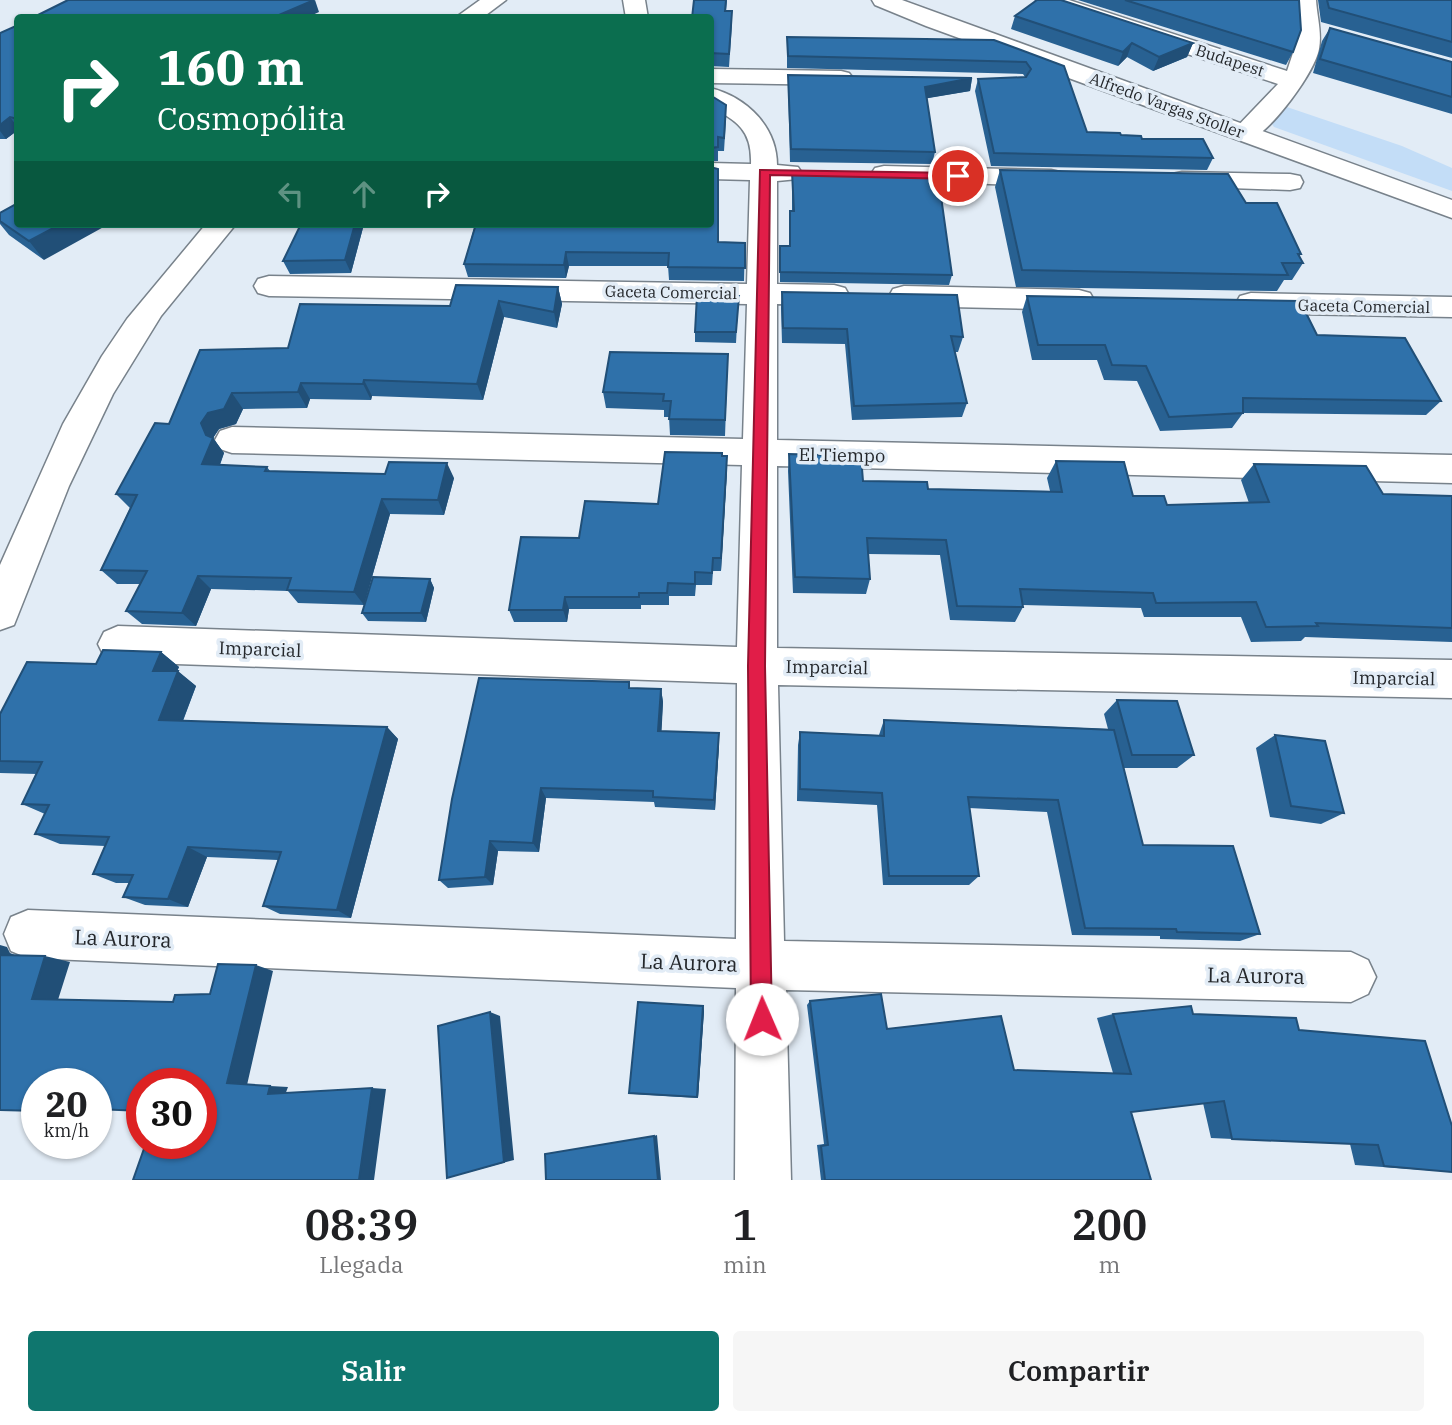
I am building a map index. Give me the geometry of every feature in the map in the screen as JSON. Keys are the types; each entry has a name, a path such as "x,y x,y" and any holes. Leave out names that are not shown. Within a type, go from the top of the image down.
{"street":[{"path":"472,14 495,0"},
{"name":"Alfredo Vargas Stoller","path":"883,0 934,22 1452,210"},
{"name":"Budapest","path":"1048,0 1293,81"},
{"path":"1244,133 1293,81 1319,31 1305,0"},
{"path":"714,76 862,79"},
{"path":"714,98 756,127 762,138 764,172 757,666 764,1180"},
{"path":"714,171 820,173"},
{"path":"861,174 1083,178"},
{"path":"1152,180 1290,183"},
{"path":"0,613 48,493 101,386 162,294 219,228"},
{"name":"Gaceta Comercial","path":"269,286 1108,300"},
{"name":"Gaceta Comercial","path":"1218,303 1452,307"},
{"name":"El Tiempo","path":"232,440 1452,469"},
{"name":"Imparcial","path":"118,644 757,666 1452,680"},
{"name":"La Aurora","path":"28,934 761,965 1351,977"}],"shaded area":[{"path":"1284,106 1402,146 1452,168 1452,191 1274,127 1270,121"}],"building":[{"path":"68,0 314,0 281,14 40,14"},
{"path":"694,0 726,0 725,11 732,11 729,54 714,53 714,14 692,14"},
{"path":"1037,0 1061,0 1193,43 1159,57 1132,43 1123,52 1015,16"},
{"path":"1125,0 1299,0 1301,30 1293,52"},
{"path":"1327,0 1452,0 1452,42 1329,8"},
{"path":"14,27 14,118 10,117 0,125 0,33"},
{"path":"1330,28 1452,62 1452,97 1320,59"},
{"path":"787,37 994,40 1064,66 1087,132 1120,133 1141,136 1142,139 1203,139 1213,158 994,153 978,79 1026,77 1031,69 1026,62 788,56"},
{"path":"788,75 972,78 925,87 935,152 791,149"},
{"path":"714,98 726,105 724,138 718,137 718,147 714,148"},
{"path":"714,168 718,169 718,242 745,243 745,268 668,267 669,253 566,252 564,265 464,264 475,228 714,228"},
{"path":"1000,170 1228,174 1246,203 1277,203 1303,263 1282,263 1288,275 1022,270"},
{"path":"792,172 938,175 952,275 780,272 780,246 790,246 790,211 794,211"},
{"path":"14,205 14,228 53,228 29,241 0,221 0,213"},
{"path":"299,228 354,228 345,260 283,261"},
{"path":"456,285 558,287 554,312 499,301 477,384 364,380 363,384 301,383 298,392 232,393 224,409 208,413 201,423 206,435 213,438 202,464 267,467 265,471 385,474 389,462 447,463 438,500 382,499 354,592 287,590 291,578 198,576 182,613 126,611 147,571 101,570 137,495 116,494 155,423 169,424 200,350 288,348 300,304 450,306"},
{"path":"782,292 957,295 963,337 951,336 967,403 854,406 847,329 783,328"},
{"path":"697,295 739,296 736,332 695,332"},
{"path":"1027,296 1300,301 1317,335 1405,338 1441,401 1243,398 1243,413 1169,417 1146,366 1112,365 1105,345 1038,345"},
{"path":"610,352 728,354 725,420 669,419 671,401 663,401 664,394 603,392"},
{"path":"665,452 722,453 722,456 727,456 721,558 713,558 712,573 695,572 695,584 668,583 667,593 639,593 639,597 565,597 563,610 509,610 521,537 579,538 585,501 658,504"},
{"path":"789,454 861,456 863,481 927,482 928,489 1062,492 1056,461 1124,462 1133,496 1164,496 1167,505 1269,502 1254,464 1366,466 1383,494 1452,496 1452,628 1316,623 1318,626 1266,627 1256,602 1156,603 1153,593 1020,589 1023,607 957,606 946,540 867,538 870,579 795,577"},
{"path":"373,577 430,579 421,613 362,613"},
{"path":"103,650 161,652 153,671 178,671 159,720 387,727 337,910 263,906 281,852 188,847 168,899 123,897 133,875 93,874 109,837 35,834 49,805 22,804 42,762 0,761 0,714 27,662 96,664"},
{"path":"479,678 629,682 629,688 661,689 658,731 719,733 714,800 653,797 653,791 541,788 533,843 490,841 485,877 439,880 452,799"},
{"path":"1117,700 1177,701 1194,755 1132,755"},
{"path":"884,720 1114,730 1143,845 1233,846 1260,934 1177,932 1176,929 1085,928 1058,800 968,797 979,876 889,876 882,793 800,789 800,732 884,736"},
{"path":"1275,735 1325,741 1344,813 1291,806"},
{"path":"0,955 45,956 32,999 173,1002 175,995 210,994 218,964 256,965 227,1083 270,1086 268,1094 372,1088 359,1180 133,1180 140,1159 217,1159 217,1068 126,1068 126,1110 112,1110 112,1068 21,1068 21,1111 0,1110"},
{"path":"881,994 887,1029 1001,1016 1014,1070 1131,1074 1113,1014 1191,1006 1193,1014 1296,1018 1299,1030 1425,1041 1452,1126 1452,1172 1384,1166 1378,1145 1232,1139 1224,1101 1131,1112 1151,1180 825,1180 821,1146 828,1145 810,1001"},
{"path":"638,1002 703,1006 697,1097 629,1093"},
{"path":"490,1012 504,1162 447,1178 438,1026"},
{"path":"654,1136 658,1180 546,1180 545,1154"}],"route":[{"path":"762,1019 757,666 764,172 958,176"}]}
